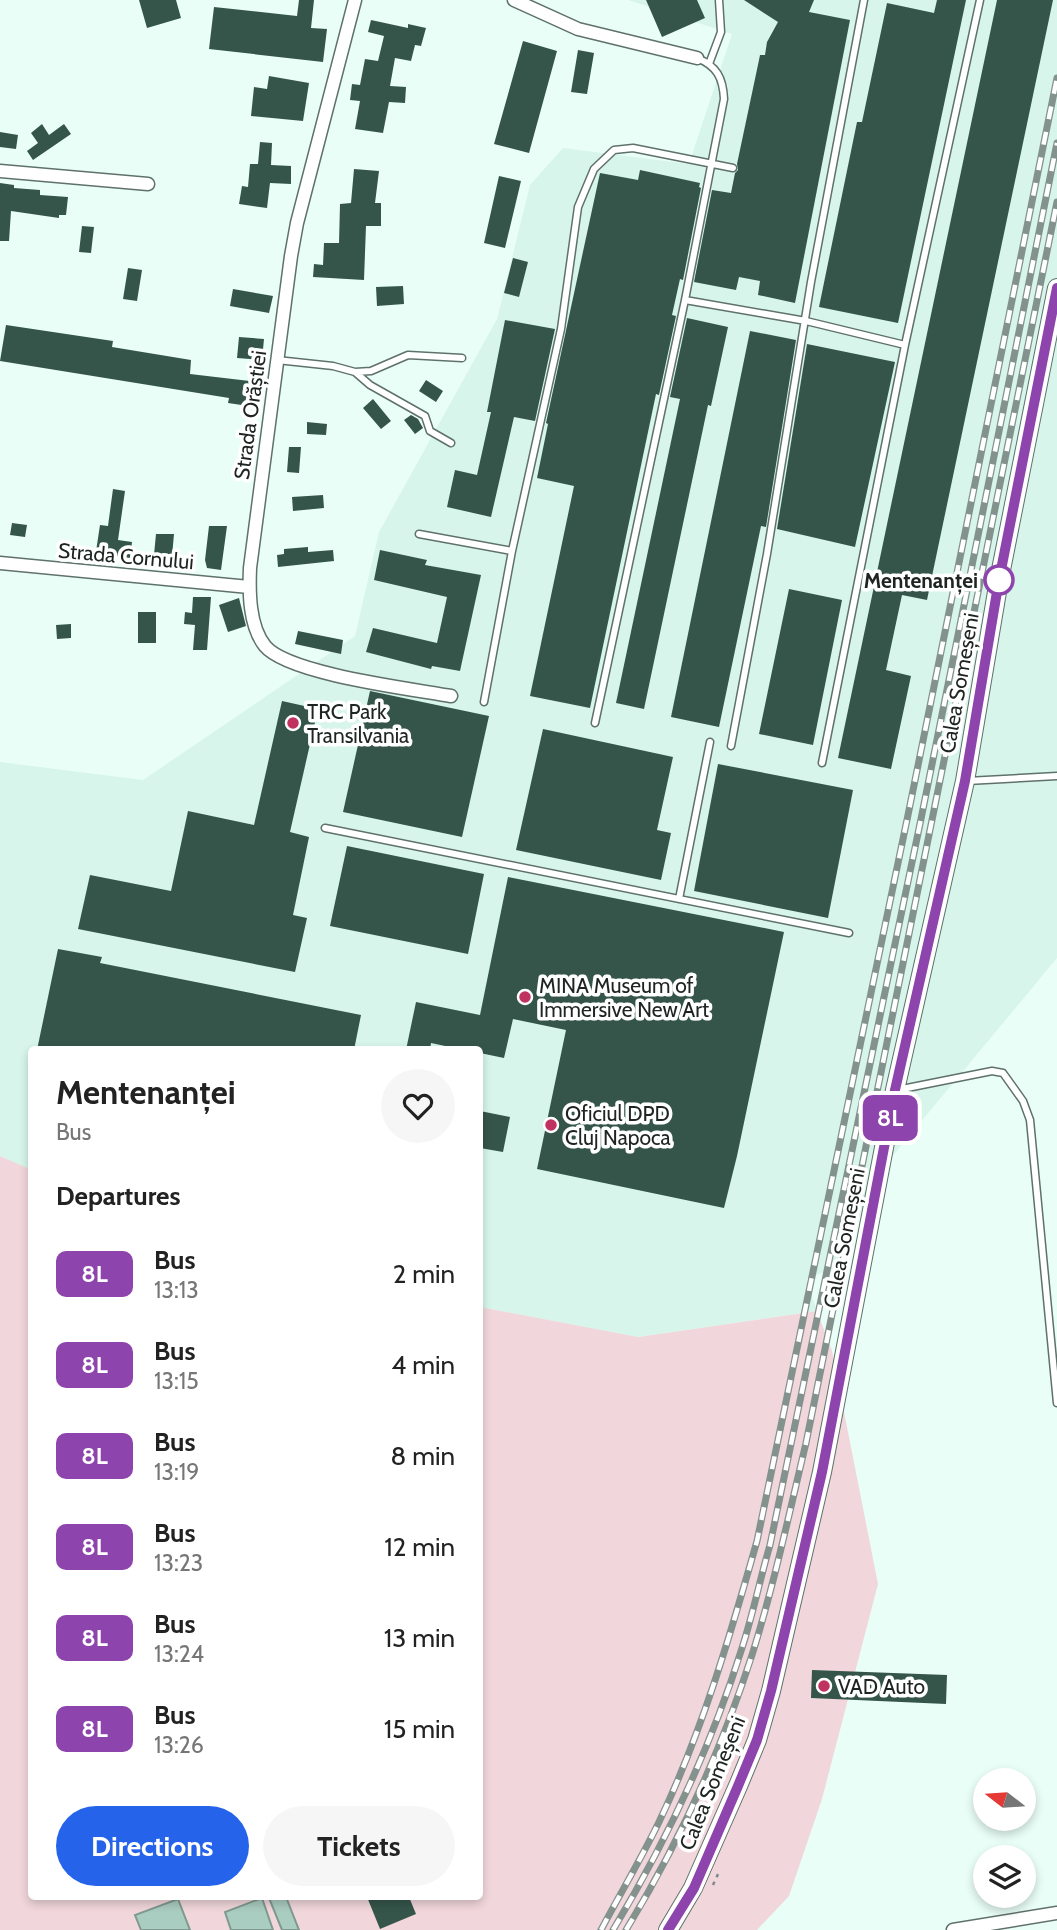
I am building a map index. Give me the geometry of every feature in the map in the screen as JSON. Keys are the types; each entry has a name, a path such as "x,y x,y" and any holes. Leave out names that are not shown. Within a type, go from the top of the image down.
{"main road":[{"name":"Calea Someșeni","path":"668,1930 694,1888 738,1786 757,1740 771,1691 822,1472 895,1090 965,781 999,580 1057,288"}],"street":[{"name":"Strada Orăștiei","path":"355,0 297,223 249,587 257,630 265,646 284,660 311,670 451,696"},
{"path":"514,0 578,29 703,61"},
{"path":"0,171 148,184"},
{"name":"Strada Cornului","path":"0,564 249,587"},
{"path":"953,1930 1057,1913"}],"lane":[{"path":"731,746 864,0"},
{"path":"821,764 905,345 980,0"},
{"path":"595,723 685,300 724,99 722,81 703,61 721,32 718,2"},
{"path":"484,702 512,551 561,329 578,206 594,169 614,150 633,148 733,168"},
{"path":"685,300 806,321 905,345"},
{"path":"277,360 333,366 355,372 371,371 408,355 462,358"},
{"path":"355,372 379,391 425,415 430,431 451,443"},
{"path":"419,534 512,551"},
{"path":"678,899 710,743"},
{"path":"965,781 1057,776"},
{"path":"325,828 849,933"},
{"path":"895,1090 992,1071 1003,1073 1023,1101 1030,1120 1057,1403"}],"shaded area":[{"path":"628,0 1057,0 1057,958 871,1182 844,1265 806,1279 817,1311 637,1337 483,1308 483,1046 28,1046 28,1169 0,1156 0,762 143,780 355,636 379,532 497,319 530,185 563,148 689,164 732,34"},
{"path":"0,1156 28,1168 28,1900 483,1900 483,1308 638,1337 817,1311 832,1351 878,1584 822,1799 789,1896 757,1930 0,1930"},
{"path":"178,1900 190,1930 141,1930 135,1915"},
{"path":"263,1900 273,1930 231,1930 225,1912"},
{"path":"270,1900 287,1900 299,1930 282,1930"}],"building":[{"path":"139,0 176,0 181,18 147,28"},
{"path":"299,0 314,0 311,28 327,29 323,62 209,49 214,7 297,16"},
{"path":"646,0 697,0 705,18 662,37"},
{"path":"744,0 814,0 809,12 850,20 795,303 758,295 760,281 739,277 736,290 694,282 712,190 731,193 738,170 737,164 760,55 765,55 767,42 778,22"},
{"path":"937,0 966,0 898,323 819,307 857,122 862,122 887,3 934,13"},
{"path":"997,0 1053,0 927,600 902,595 886,670 911,676 891,769 838,758"},
{"path":"371,20 408,28 408,24 426,28 421,46 415,45 411,61 395,58 390,86 406,87 405,103 389,102 383,133 355,129 360,101 350,100 352,84 360,85 365,59 378,61 384,36 368,32"},
{"path":"523,41 557,51 529,153 494,144"},
{"path":"578,50 594,53 587,94 571,92"},
{"path":"269,76 309,83 303,121 251,116 254,87 267,89"},
{"path":"42,124 49,135 64,124 71,134 33,160 27,151 38,143 31,133"},
{"path":"0,132 18,135 16,149 0,147"},
{"path":"260,142 272,143 271,165 291,166 291,184 270,183 267,208 239,204 242,186 248,187 250,164 258,164"},
{"path":"354,169 379,171 375,203 381,203 381,226 366,226 364,280 313,277 314,264 323,265 324,243 339,243 340,204 351,203"},
{"path":"640,170 700,183 701,188 683,280 680,279 672,315 676,316 659,395 656,394 590,708 530,696 574,486 537,478 548,424 546,423 600,173 638,180"},
{"path":"499,176 521,181 505,248 484,243"},
{"path":"0,183 14,185 14,188 40,190 40,195 68,197 66,215 59,215 59,218 11,211 9,241 0,241"},
{"path":"82,226 94,227 91,253 79,252"},
{"path":"513,258 528,262 519,297 504,293"},
{"path":"128,268 142,270 137,301 123,299"},
{"path":"403,286 404,304 377,306 376,287"},
{"path":"233,289 273,296 269,313 230,306"},
{"path":"687,318 728,327 711,406 708,405 644,709 616,703 680,399 670,397"},
{"path":"505,320 555,329 535,421 514,417 491,517 447,507 455,470 477,475 491,412 487,412"},
{"path":"6,325 113,341 112,347 191,360 190,374 258,382 255,407 228,403 229,398 0,361"},
{"path":"750,331 796,340 766,527 761,526 719,727 671,717"},
{"path":"239,337 264,339 262,360 237,358"},
{"path":"807,344 895,362 855,547 777,529"},
{"path":"426,380 443,391 436,402 419,391"},
{"path":"373,399 391,421 381,429 363,408"},
{"path":"411,415 418,419 423,428 415,434 404,420"},
{"path":"307,422 327,424 326,435 307,434"},
{"path":"289,447 301,447 299,473 287,472"},
{"path":"113,489 125,491 118,540 132,542 130,558 109,555 108,560 95,558 100,525 108,526"},
{"path":"323,495 324,508 293,511 292,497"},
{"path":"12,523 27,525 25,537 10,535"},
{"path":"209,526 227,526 221,570 207,568 205,560"},
{"path":"156,534 174,534 171,567 153,565"},
{"path":"308,547 308,552 333,550 334,561 278,567 277,555 284,554 284,549"},
{"path":"380,550 427,560 425,565 481,575 460,671 432,666 431,669 366,652 373,628 437,643 447,597 374,580"},
{"path":"789,589 842,600 813,745 759,734"},
{"path":"193,597 211,597 207,650 193,650 195,625 184,624 185,612 192,613"},
{"path":"239,598 246,626 228,632 219,605"},
{"path":"138,612 156,612 156,643 138,643"},
{"path":"71,624 71,638 57,639 56,625"},
{"path":"298,631 343,640 341,654 295,644"},
{"path":"370,691 489,716 462,837 343,812"},
{"path":"282,701 318,709 290,832 309,837 293,915 307,918 295,972 78,929 90,875 171,891 188,811 254,825"},
{"path":"543,729 673,757 657,830 671,833 661,880 516,850"},
{"path":"718,764 853,790 828,918 694,891"},
{"path":"347,846 484,874 468,954 330,926"},
{"path":"508,877 784,932 724,1208 537,1169 566,1030 513,1019 504,1058 483,1054 483,1046 445,1046 431,1043 431,1046 407,1046 416,1002 480,1015"},
{"path":"58,949 102,957 100,963 361,1015 355,1046 38,1046"},
{"path":"483,1112 510,1117 503,1152 483,1149"},
{"path":"812,1670 947,1675 946,1704 811,1698"},
{"path":"368,1900 410,1900 416,1914 380,1929"}],"railway":[{"path":"601,1930 659,1822 689,1753 725,1648 757,1541 1057,78"},
{"path":"613,1930 651,1863 702,1758 742,1648 770,1545 921,819 1057,143"},
{"path":"626,1930 681,1830 727,1726 752,1655 774,1576 806,1443 1057,202"}],"bus line":[{"name":"8L","path":"668,1930 694,1888 738,1786 757,1740 771,1691 822,1472 895,1090 965,781 999,580 1057,288"}],"place":[{"name":"Mentenanței","path":"999,580"},
{"name":"TRC Park Transilvania","path":"293,723"},
{"name":"MINA Museum of Immersive New Art","path":"525,997"},
{"name":"Oficiul DPD Cluj Napoca","path":"551,1125"},
{"name":"VAD Auto","path":"824,1686"}]}
